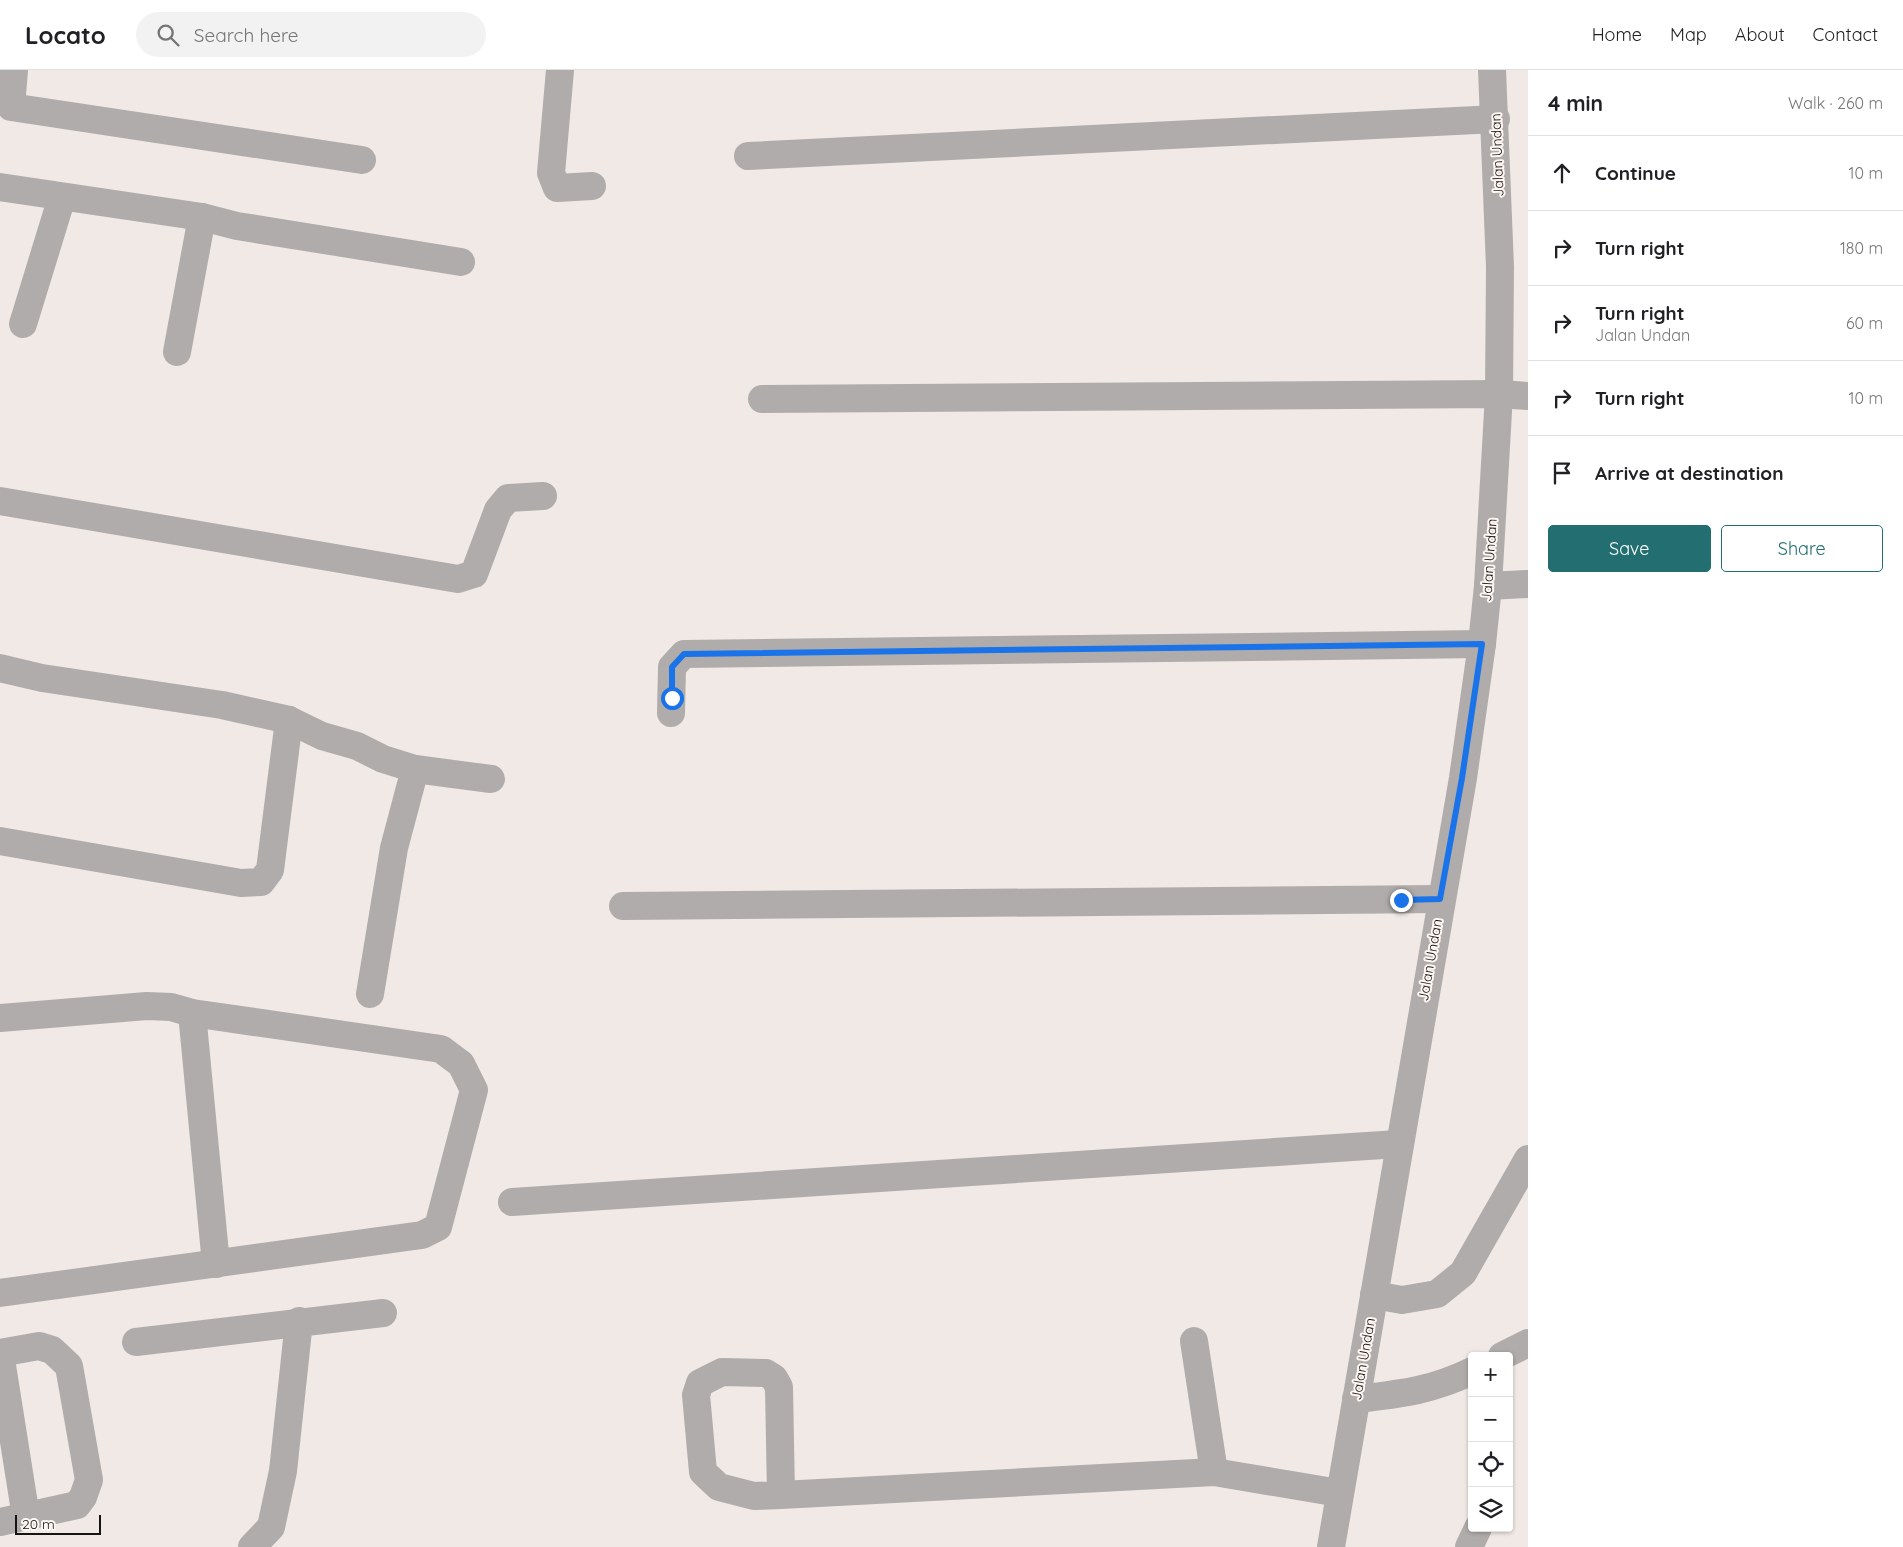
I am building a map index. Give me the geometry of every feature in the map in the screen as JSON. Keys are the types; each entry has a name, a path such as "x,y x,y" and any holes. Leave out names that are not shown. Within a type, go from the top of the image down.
{"street":[{"path":"14,70 11,108 362,160"},
{"path":"560,70 551,173 557,188 592,186"},
{"name":"Jalan Undan","path":"1331,1547 1398,1144 1462,778 1482,644 1488,586 1499,394 1500,257 1496,119 1492,70"},
{"path":"748,156 1496,119"},
{"path":"0,187 202,217 237,226 460,262"},
{"path":"23,324 62,197"},
{"path":"177,352 202,217"},
{"path":"762,399 1499,394 1528,396"},
{"path":"0,501 458,579 474,574 498,510 508,498 542,496"},
{"path":"1488,586 1528,584"},
{"path":"671,713 672,667 684,654 1482,644"},
{"path":"0,668 42,678 222,705 290,720 322,736 357,746 383,759 415,769 491,779"},
{"path":"0,841 241,883 261,882 270,870 290,720"},
{"path":"370,994 394,848 415,769"},
{"path":"623,906 1440,899"},
{"path":"0,1018 147,1006 171,1007 192,1012 441,1049 461,1064 474,1090 438,1227 422,1235 0,1293"},
{"path":"192,1012 216,1264"},
{"path":"512,1202 1398,1144"},
{"path":"1374,1295 1402,1300 1437,1294 1463,1273 1528,1159"},
{"path":"136,1342 299,1321 383,1313"},
{"path":"252,1547 271,1527 283,1471 299,1321"},
{"path":"1194,1341 1214,1472"},
{"path":"1510,1352 1528,1343"},
{"path":"0,1522 77,1505 83,1497 88,1480 69,1366 52,1350 39,1346 0,1352 26,1516"},
{"path":"782,1494 779,1387 774,1378 766,1373 722,1372 700,1383 696,1395 703,1472 719,1486 754,1496 1214,1472 1339,1493"},
{"path":"1356,1399 1415,1393 1451,1381 1468,1373"},
{"path":"1469,1547 1476,1532"}],"route":[{"path":"672,698 672,667 684,654 1482,644 1462,778 1440,899 1401,900"}]}
